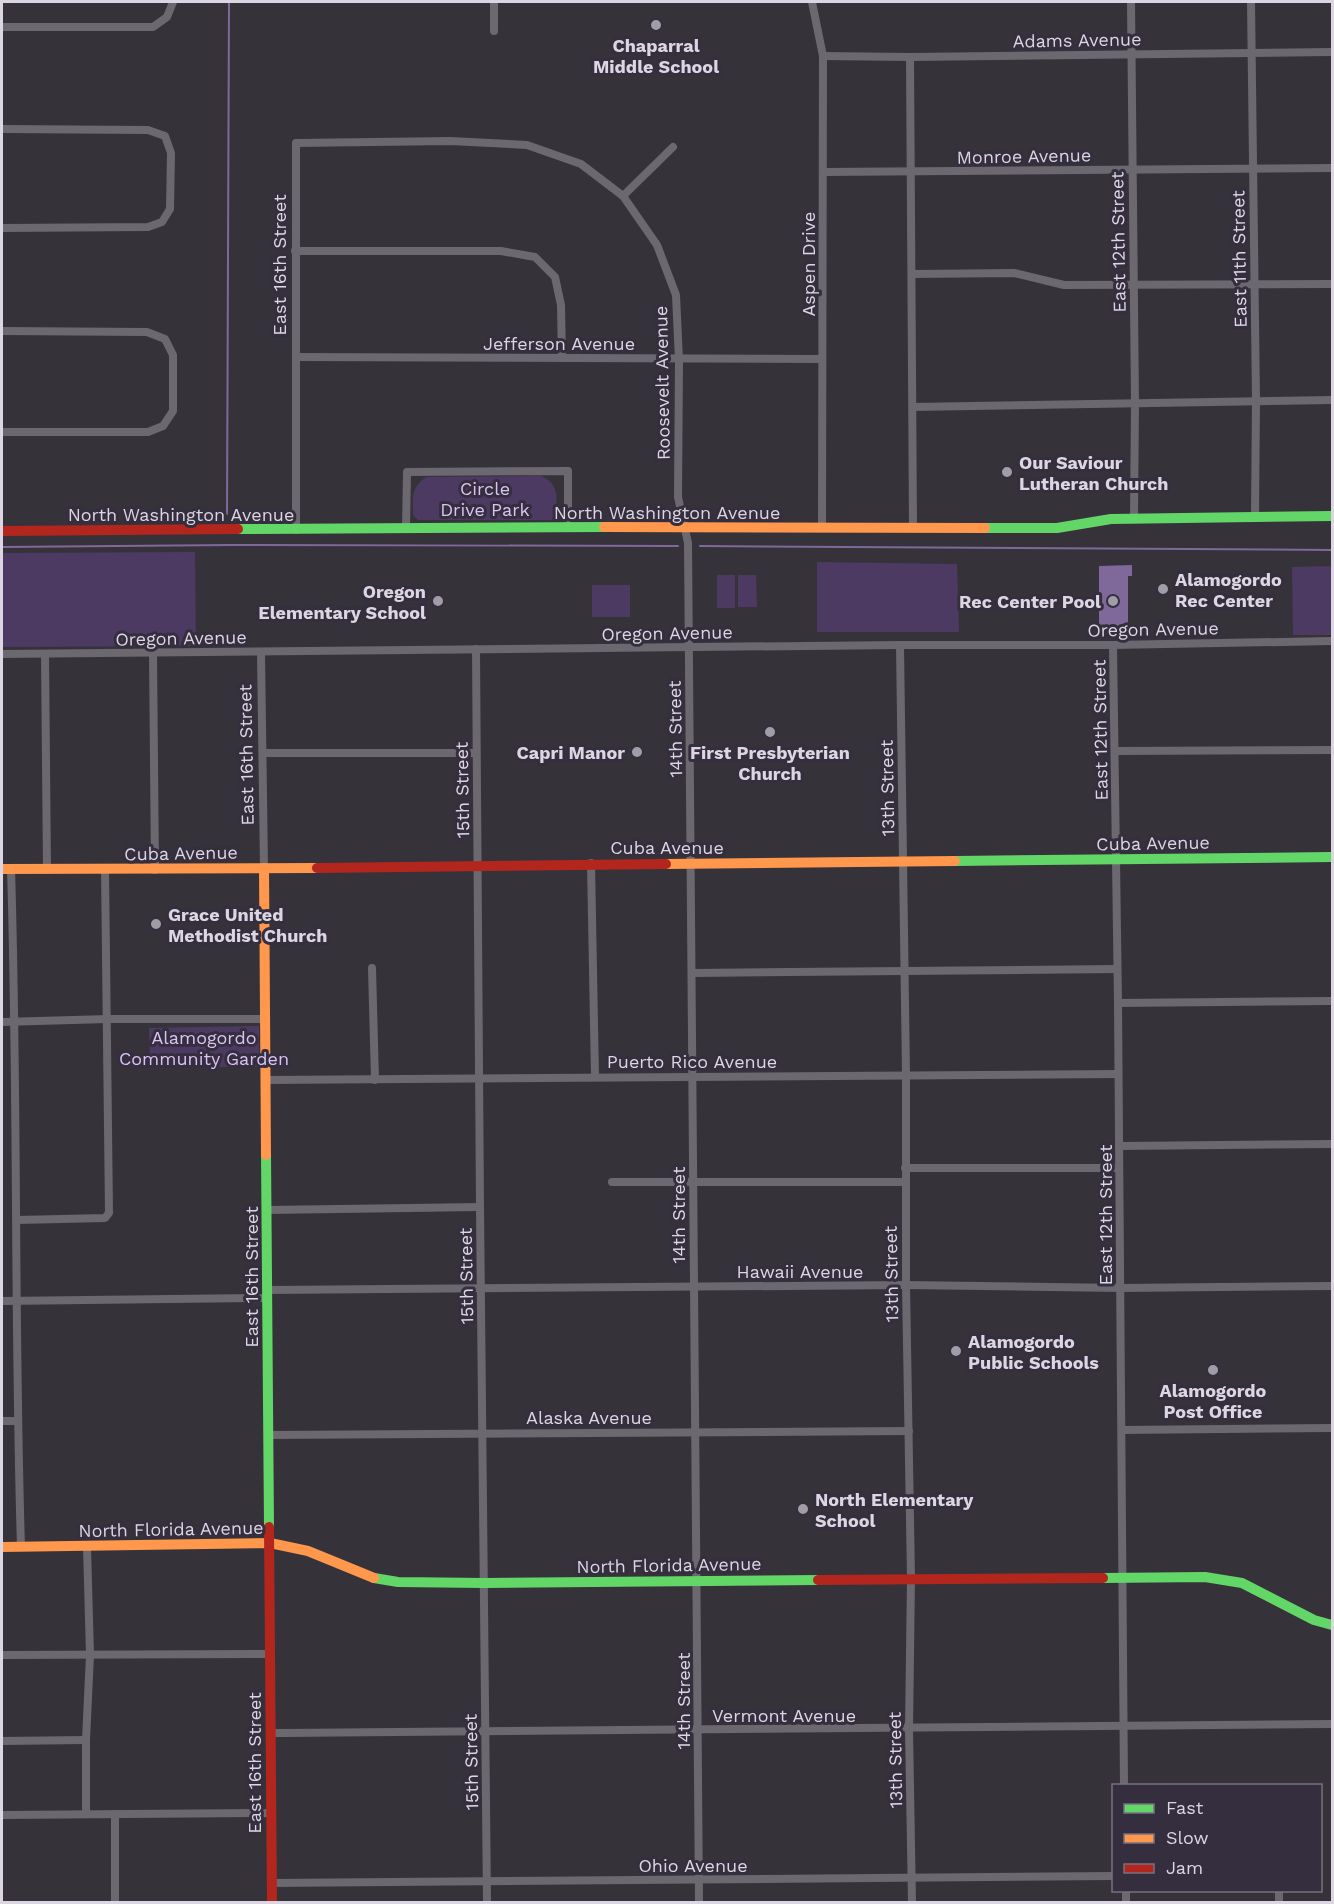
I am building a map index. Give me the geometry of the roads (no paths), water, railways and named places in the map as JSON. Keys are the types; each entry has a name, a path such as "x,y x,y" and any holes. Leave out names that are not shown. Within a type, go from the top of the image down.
{"main road":[{"name":"North Washington Avenue","path":"2,531 568,527 1057,528 1111,519 1332,516"},
{"name":"Cuba Avenue","path":"6,869 155,870 1332,857"},
{"name":"East 16th Street","path":"264,868 272,1902"},
{"name":"North Florida Avenue","path":"2,1547 270,1543 308,1551 368,1577 398,1582 697,1582 1205,1576 1242,1583 1314,1620 1332,1625"}],"street":[{"path":"2,27 153,27 167,17 173,2"},
{"path":"494,2 494,31"},
{"name":"Aspen Drive","path":"812,2 823,56 822,528"},
{"name":"East 12th Street","path":"1131,2 1134,518"},
{"name":"East 11th Street","path":"1251,2 1256,400 1255,517"},
{"name":"Adams Avenue","path":"823,56 1332,52"},
{"path":"910,57 913,528"},
{"path":"2,129 148,130 165,136 171,153 170,209 162,222 148,227 2,228"},
{"name":"Roosevelt Avenue","path":"296,143 450,141 527,145 581,164 623,196 657,245 676,296 679,360 678,497 686,528"},
{"name":"East 16th Street","path":"296,143 296,530"},
{"path":"623,196 673,147"},
{"name":"Monroe Avenue","path":"824,172 1332,168"},
{"path":"295,251 501,251 535,257 555,277 561,306 562,358"},
{"path":"912,274 1014,273 1064,285 1332,284"},
{"path":"2,331 147,332 165,339 173,355 173,411 163,426 148,432 2,432"},
{"name":"Jefferson Avenue","path":"296,357 822,359"},
{"path":"913,407 1332,400"},
{"path":"406,529 407,472 568,471 568,527"},
{"name":"14th Street","path":"686,528 689,648 699,1902"},
{"name":"Oregon Avenue","path":"2,654 1113,645 1332,641"},
{"name":"13th Street","path":"900,645 911,1578 909,1729 912,1902"},
{"name":"East 12th Street","path":"1113,645 1124,1784"},
{"name":"15th Street","path":"476,649 488,1902"},
{"name":"East 16th Street","path":"261,652 264,868"},
{"path":"153,653 155,870"},
{"path":"45,655 47,870"},
{"path":"1115,751 1332,750"},
{"path":"264,753 476,753"},
{"path":"591,864 595,1077"},
{"path":"6,869 16,1022 17,1421 21,1547"},
{"path":"17,1220 105,1218 109,1213 105,870"},
{"path":"372,968 375,1080"},
{"path":"692,973 1117,969"},
{"path":"1118,1002 1332,1001"},
{"path":"2,1022 266,1019"},
{"name":"Puerto Rico Avenue","path":"267,1080 1118,1074"},
{"path":"1119,1146 1332,1144"},
{"path":"905,1168 1119,1168"},
{"path":"612,1182 906,1182"},
{"path":"267,1210 480,1207"},
{"name":"Hawaii Avenue","path":"2,1301 482,1287 1332,1286"},
{"path":"2,1421 17,1421"},
{"path":"1122,1430 1332,1428"},
{"name":"Alaska Avenue","path":"268,1435 909,1431"},
{"path":"86,1814 86,1740 90,1655 87,1547"},
{"path":"2,1655 269,1654"},
{"name":"Vermont Avenue","path":"271,1733 1332,1724"},
{"path":"2,1741 86,1740"},
{"path":"2,1815 271,1813"},
{"path":"115,1814 115,1902"},
{"name":"Ohio Avenue","path":"272,1884 1112,1876"}],"waterway":[{"path":"227,514 229,2"},
{"path":"2,547 678,546"},
{"path":"700,546 1332,550"}],"place":[{"name":"Chaparral Middle School","path":"656,25"},
{"name":"Our Saviour Lutheran Church","path":"1007,472"},
{"name":"Alamogordo Rec Center","path":"1163,589"},
{"name":"Oregon Elementary School","path":"438,601"},
{"name":"Rec Center Pool","path":"1113,601"},
{"name":"First Presbyterian Church","path":"770,732"},
{"name":"Capri Manor","path":"637,752"},
{"name":"Grace United Methodist Church","path":"156,924"},
{"name":"Alamogordo Public Schools","path":"956,1351"},
{"name":"Alamogordo Post Office","path":"1213,1370"},
{"name":"North Elementary School","path":"803,1509"}],"park label":[{"name":"Circle Drive Park","path":"485,498"},
{"name":"Alamogordo Community Garden","path":"204,1047"}]}
